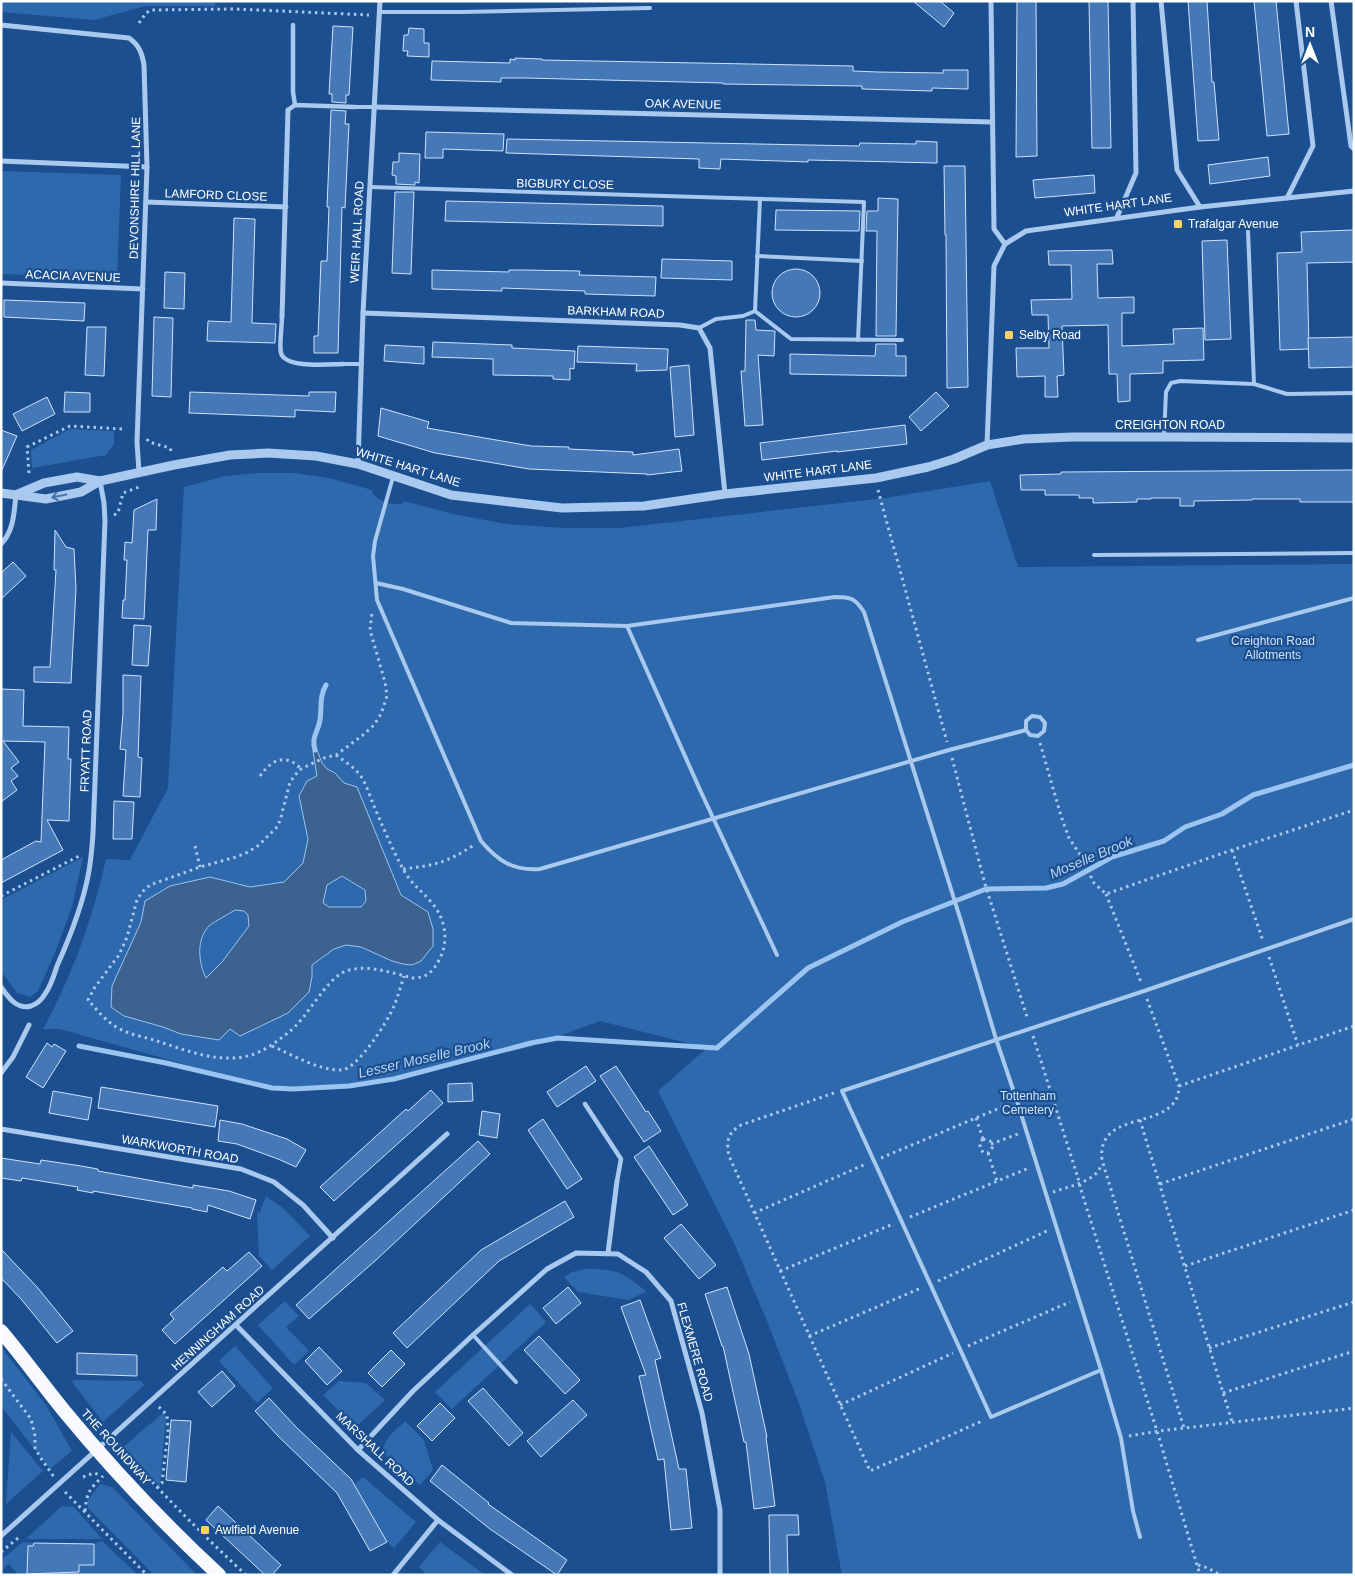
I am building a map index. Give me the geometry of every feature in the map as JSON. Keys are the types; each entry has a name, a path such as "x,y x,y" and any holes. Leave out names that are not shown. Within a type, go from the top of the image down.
{"highway":[{"name":"THE ROUNDWAY","path":"1,1331 97,1450 194,1552 219,1575"}],"street":[{"name":"WEIR HALL ROAD","path":"358,464 363,313 380,1"},
{"path":"991,1 994,229 1006,244"},
{"path":"1117,218 1136,173 1133,1"},
{"path":"1161,1 1177,170 1200,207"},
{"path":"1287,198 1313,146 1296,1"},
{"path":"1331,1 1351,146 1354,149"},
{"name":"DEVONSHIRE HILL LANE","path":"1,25 122,36 135,42 140,49 144,65 147,167 138,472"},
{"path":"293,25 293,92 295,105"},
{"path":"288,110 295,105 355,107"},
{"name":"OAK AVENUE","path":"374,107 992,122"},
{"name":"LAMFORD CLOSE","path":"282,317 288,110"},
{"path":"1,161 147,167"},
{"name":"WHITE HART LANE","path":"1,492 46,499 81,492 100,481 138,472 230,455 268,453 316,456 358,464 451,495 562,508 644,506 725,494 876,478 928,466 987,445 994,266 1006,244 1026,231 1200,207 1354,190"},
{"name":"LAMFORD CLOSE","path":"146,202 286,207"},
{"name":"ACACIA AVENUE","path":"1,283 144,289"},
{"name":"BARKHAM ROAD","path":"363,313 680,325 699,328"},
{"path":"282,317 281,353 284,358 296,364 344,364"},
{"path":"699,328 710,348 725,494"},
{"name":"CREIGHTON ROAD","path":"987,445 1024,439 1073,437 1354,438"},
{"name":"WHITE HART LANE","path":"16,494 44,483 78,477 100,481"},
{"name":"FRYATT ROAD","path":"1,987 14,1003 21,1006 30,1006 40,1002 46,994 79,910 88,875 92,850 105,520 100,481"},
{"path":"1,544 8,538 13,523 16,494"},
{"path":"1,1073 13,1057 29,1025"},
{"path":"585,1104 620,1159 608,1253"},
{"name":"WARKWORTH ROAD","path":"1,1129 241,1169 274,1182 282,1188 303,1205 332,1238"},
{"name":"HENNINGHAM ROAD","path":"1,1536 447,1134"},
{"name":"FLEXMERE ROAD","path":"358,1450 414,1391 547,1269 576,1253 618,1254 646,1272 671,1301 702,1413 720,1510 720,1575"},
{"name":"MARSHALL ROAD","path":"236,1325 358,1450 438,1520 512,1575"},
{"path":"393,1575 438,1520"}],"lane":[{"path":"380,12 650,8"},
{"path":"355,107 374,107"},
{"name":"BIGBURY CLOSE","path":"370,188 864,202 858,340"},
{"path":"755,311 760,199"},
{"path":"1248,230 1254,384"},
{"path":"757,256 862,261"},
{"path":"699,328 716,319 743,316 755,311"},
{"path":"755,311 791,339 902,340"},
{"path":"344,364 362,364"},
{"path":"1164,437 1166,392 1171,383 1180,381 1254,384 1287,394 1354,393"},
{"path":"393,476 375,541 373,556 377,600 481,841 492,853 508,864 524,869 540,869 949,750 1026,730"},
{"path":"1094,555 1354,553"},
{"path":"376,583 403,589 511,623 626,626 835,597 848,597 858,602 864,612 1101,1370 1121,1438 1133,1511 1140,1537"},
{"path":"1198,640 1354,598"},
{"path":"626,626 777,955"},
{"path":"1032,716 1040,717 1045,723 1044,731 1038,736 1030,735 1026,730 1026,721 1032,716"},
{"path":"1101,1370 990,1418 842,1091 1354,919"},
{"path":"473,1335 516,1382"}],"path":[{"path":"139,23 146,13 151,10 235,9 369,15"},
{"path":"28,473 27,447 70,426 122,428"},
{"path":"138,430 146,433 149,442 166,445 172,452"},
{"path":"876,478 879,498 985,884 1157,1431 1200,1575"},
{"path":"114,498 144,485"},
{"path":"105,520 118,513 123,493"},
{"path":"336,756 349,764 361,776 403,869 412,884 433,904 440,914 445,937 443,953 435,968 428,975 420,978 367,968 352,969 341,973 292,1030 272,1046 243,1057 205,1056 122,1030 110,1023 88,1000 119,955 127,937 137,900 142,892 150,885 248,852 266,839 278,826 290,782 301,769 324,758 336,756 374,725 381,714 387,696 385,682 370,630 371,613 377,600"},
{"path":"1038,736 1060,816 1069,838 1081,856 1094,883 1106,894 1179,1086 1176,1101 1170,1107 1163,1112 1122,1126 1106,1138 1101,1151 1102,1160 1184,1428"},
{"path":"260,776 267,767 280,759 293,761 301,769"},
{"path":"1106,894 1354,810"},
{"path":"403,869 440,864 481,841"},
{"path":"195,846 200,867"},
{"path":"1,896 92,850"},
{"path":"272,1046 319,1067 343,1070 356,1062 377,1035 394,1007 404,976"},
{"path":"1179,1086 1354,1026"},
{"path":"842,1091 742,1125 733,1130 727,1147 729,1156 870,1472 990,1418"},
{"path":"754,1212 1017,1101"},
{"path":"976,1118 983,1139"},
{"path":"1160,1184 1354,1119"},
{"path":"1140,1120 1232,1422"},
{"path":"991,1144 1026,1131"},
{"path":"983,1139 990,1141 992,1148 988,1153"},
{"path":"983,1139 980,1142 980,1149 984,1153 988,1153"},
{"path":"988,1153 997,1181"},
{"path":"1046,1194 1082,1183 1101,1168 1102,1160"},
{"path":"1185,1266 1354,1210"},
{"path":"1209,1348 1354,1302"},
{"path":"1223,1393 1354,1351"},
{"path":"1,1379 31,1418 35,1436 35,1448 51,1473"},
{"path":"152,1401 167,1415 168,1431 162,1483 157,1488"},
{"path":"1121,1438 1157,1431 1354,1408"},
{"path":"116,1441 157,1488 210,1542 246,1575"},
{"path":"119,1459 126,1453"},
{"path":"85,1512 87,1495 102,1476"},
{"path":"64,1491 148,1575"},
{"path":"1198,1565 1220,1575"}],"green space":[{"path":"1,1 215,1 215,6 145,6 94,20 1,12"},
{"path":"1,171 121,175 117,278 1,274"},
{"path":"70,429 114,431 114,444 106,455 32,468 31,450"},
{"name":"Tottenham Cemetery","path":"258,473 293,473 329,478 372,490 374,495 390,504 399,504 404,501 453,514 506,524 564,528 619,528 885,498 990,481 1018,567 1354,564 1354,1575 842,1575 825,1482 798,1401 734,1243 658,1091 707,1048 600,1021 530,1047 349,1087 272,1089 60,1029 43,1029 54,1009 88,925 106,859 130,860 168,788 184,487 225,476"},
{"path":"83,857 72,907 38,991 30,997 17,993 1,971 1,900"},
{"path":"266,1196 284,1209 310,1236 272,1270 259,1256 257,1213 260,1212"},
{"path":"586,1269 619,1273 632,1280 646,1292 628,1300 578,1292 564,1277 572,1272"},
{"path":"285,1301 299,1316 286,1327 309,1351 294,1365 258,1325"},
{"path":"530,1304 546,1322 452,1409 435,1392"},
{"path":"235,1346 273,1388 257,1403 219,1361"},
{"path":"1,1347 46,1405 72,1451 50,1469 1,1406"},
{"path":"75,1380 141,1381 144,1385 103,1422 72,1382"},
{"path":"339,1381 366,1383 385,1400 358,1425 354,1426 323,1395"},
{"path":"163,1413 166,1417 160,1487 123,1447"},
{"path":"405,1421 424,1440 433,1470 420,1485 385,1455 384,1445 386,1441"},
{"path":"11,1432 43,1471 6,1504"},
{"path":"363,1477 416,1522 394,1548 387,1542 357,1490 355,1484"},
{"path":"100,1484 112,1487 197,1575 154,1575 88,1508 88,1500"},
{"path":"62,1506 74,1507 102,1539 26,1539"},
{"path":"102,1541 138,1575 18,1575 9,1564 1,1571 1,1560 23,1542 34,1543 33,1546 28,1546 28,1574 48,1574 49,1564 66,1572 79,1572 79,1565 94,1565 94,1544"},
{"path":"440,1542 485,1575 426,1574 419,1567"}],"shaded area":[{"path":"317,750 322,763 344,783 357,787 401,895 428,912 433,929 433,946 421,961 412,965 392,961 361,947 346,945 334,949 312,965 309,992 288,1013 240,1036 230,1029 219,1040 181,1034 124,1016 111,1007 112,986 141,922 145,901 170,886 210,877 250,887 284,882 303,863 308,839 299,796 307,781 317,776 313,751","holes":["342,876 365,890 366,901 361,907 329,907 323,903 327,885","235,910 244,911 248,915 249,926 222,962 206,978 200,958 202,937 210,925"]}],"building":[{"path":"913,1 940,1 954,13 944,27"},
{"path":"1017,1 1036,1 1037,156 1016,157"},
{"path":"1089,1 1108,1 1111,148 1092,148"},
{"path":"1188,1 1207,1 1212,82 1214,82 1219,140 1198,141"},
{"path":"1254,1 1276,1 1289,134 1267,136"},
{"path":"333,26 353,27 349,95 346,95 346,103 332,102 332,94 329,94"},
{"path":"409,28 424,29 424,43 429,43 429,57 407,56 408,51 403,51 404,35 408,35"},
{"path":"515,58 853,66 853,71 878,72 943,73 943,70 968,70 968,89 932,88 932,91 862,89 862,86 526,78 501,78 501,82 431,80 432,61 510,63 510,59 515,60"},
{"path":"331,110 346,111 345,124 349,124 345,208 342,207 338,353 314,353 314,336 318,336 321,261 327,261"},
{"path":"426,132 504,134 503,151 443,149 443,158 425,158"},
{"path":"507,139 859,146 860,143 916,144 916,141 937,142 937,163 721,159 720,169 699,168 699,159 506,153"},
{"path":"399,153 420,154 419,183 415,182 415,185 396,184 396,176 392,175 393,162 399,162"},
{"path":"1268,157 1270,176 1210,184 1208,165"},
{"path":"944,166 965,166 968,387 947,388"},
{"path":"1094,175 1095,193 1035,198 1033,180"},
{"path":"395,192 414,192 411,274 392,273"},
{"path":"878,198 898,199 896,336 876,336 877,231 866,231 867,211 878,211"},
{"path":"446,201 663,206 663,226 445,221"},
{"path":"776,210 860,211 859,231 775,230"},
{"path":"234,218 255,219 252,323 276,324 275,343 207,341 208,321 231,322"},
{"path":"1354,230 1354,262 1307,263 1309,349 1280,350 1277,253 1302,252 1301,232"},
{"path":"1227,240 1231,339 1205,340 1202,241"},
{"path":"1112,250 1113,264 1097,264 1098,298 1134,297 1134,313 1122,313 1122,346 1174,344 1173,329 1203,328 1204,360 1163,361 1163,373 1130,374 1130,401 1118,402 1117,374 1109,374 1108,325 1062,326 1064,375 1057,376 1058,397 1045,397 1045,376 1017,377 1016,348 1049,348 1048,315 1032,315 1031,300 1072,299 1071,265 1049,265 1048,251"},
{"path":"662,259 732,261 732,280 661,278"},
{"path":"791,269 801,269 810,273 816,279 820,293 816,307 810,313 801,317 791,317 782,313 776,307 772,298 772,288 776,279 782,273"},
{"path":"432,270 580,271 579,275 656,277 655,296 585,294 585,291 502,288 502,291 432,289"},
{"path":"165,272 185,273 184,309 164,308"},
{"path":"4,300 85,303 84,321 4,317"},
{"path":"154,317 173,318 171,397 152,396"},
{"path":"746,320 755,320 756,330 775,331 774,356 758,355 763,425 745,426 741,371 745,371"},
{"path":"87,327 106,327 104,376 85,375"},
{"path":"1354,337 1354,367 1309,368 1308,338"},
{"path":"433,342 512,345 512,348 575,351 574,369 570,368 570,380 553,379 553,376 493,375 493,359 432,357"},
{"path":"876,344 896,344 896,356 906,356 906,376 790,374 790,354 875,356"},
{"path":"385,345 424,347 424,364 384,361"},
{"path":"578,346 668,349 667,370 636,371 637,364 577,362"},
{"path":"689,365 694,435 675,437 670,367"},
{"path":"65,392 90,393 90,412 64,412"},
{"path":"190,392 309,396 309,392 336,392 335,412 295,410 295,417 189,413"},
{"path":"936,392 949,406 921,431 909,417"},
{"path":"47,397 55,414 22,431 13,414"},
{"path":"381,408 429,422 427,428 531,446 633,452 633,455 679,449 682,471 647,475 529,469 435,453 378,436"},
{"path":"905,425 907,444 762,460 760,443"},
{"path":"1,430 17,436 1,472"},
{"path":"1354,470 1354,502 1300,502 1300,499 1252,499 1194,501 1194,506 1180,506 1180,498 1151,498 1137,499 1137,502 1093,503 1093,498 1079,498 1079,495 1045,495 1045,490 1021,490 1020,475 1061,474 1061,472"},
{"path":"157,499 156,530 148,530 144,619 122,618 127,560 124,560 125,542 132,543 134,510"},
{"path":"55,530 66,547 74,549 76,589 71,683 34,682 34,667 50,667 56,570 54,570"},
{"path":"13,562 26,576 1,599 1,573"},
{"path":"134,625 151,626 148,666 132,665"},
{"path":"123,675 141,676 138,757 142,758 140,797 123,796 126,750 120,749 123,713"},
{"path":"1,689 24,690 23,726 69,727 68,759 71,759 69,821 47,820 63,850 1,883 1,860 36,841 41,842 45,742 3,741 19,762 11,768 18,776 11,781 17,790 1,802"},
{"path":"114,801 134,802 132,839 113,839"},
{"path":"47,1043 52,1047 54,1044 66,1051 43,1088 26,1077"},
{"path":"586,1066 596,1081 557,1107 547,1092"},
{"path":"616,1066 646,1112 648,1111 661,1131 644,1142 600,1076"},
{"path":"472,1083 473,1101 448,1102 448,1084"},
{"path":"101,1087 218,1106 215,1127 98,1108"},
{"path":"431,1090 443,1103 334,1201 320,1187 406,1109 408,1111"},
{"path":"53,1091 92,1098 88,1120 49,1113"},
{"path":"482,1111 500,1114 497,1138 479,1135"},
{"path":"543,1119 582,1179 567,1189 528,1130"},
{"path":"220,1120 242,1124 287,1139 306,1150 296,1167 237,1144 218,1141"},
{"path":"478,1141 490,1154 376,1260 309,1319 296,1305"},
{"path":"649,1146 688,1205 673,1215 634,1157"},
{"path":"1,1158 40,1164 41,1160 81,1166 98,1169 98,1171 193,1188 193,1185 229,1191 256,1200 250,1219 208,1205 207,1212 93,1191 93,1193 77,1190 78,1187 22,1178 21,1181 1,1178"},
{"path":"565,1201 574,1217 499,1261 407,1348 393,1333 481,1250"},
{"path":"681,1224 716,1265 699,1279 664,1238"},
{"path":"1,1249 37,1287 73,1331 57,1343 1,1278"},
{"path":"249,1252 262,1266 175,1344 162,1330 174,1319 170,1314 223,1267 227,1271"},
{"path":"568,1287 581,1303 556,1324 543,1308"},
{"path":"727,1287 749,1354 767,1437 775,1506 754,1509 746,1442 744,1442 723,1346 705,1294"},
{"path":"640,1300 661,1358 655,1360 679,1469 686,1469 692,1528 671,1530 664,1459 658,1460 639,1376 646,1375 621,1307"},
{"path":"539,1336 580,1380 565,1394 524,1350"},
{"path":"319,1347 342,1371 327,1385 305,1361"},
{"path":"391,1350 405,1364 382,1387 368,1373"},
{"path":"77,1353 137,1355 137,1376 77,1374"},
{"path":"222,1371 235,1386 212,1407 198,1392"},
{"path":"483,1388 523,1433 509,1446 468,1401"},
{"path":"269,1398 296,1427 351,1479 387,1542 370,1551 337,1493 255,1411"},
{"path":"573,1400 587,1415 541,1457 527,1441"},
{"path":"440,1403 455,1418 432,1441 417,1426"},
{"path":"171,1420 191,1421 186,1482 166,1480"},
{"path":"442,1465 488,1504 567,1560 557,1575 490,1529 430,1481"},
{"path":"218,1506 281,1565 272,1575 265,1575 206,1520"},
{"path":"769,1515 798,1515 799,1535 787,1535 788,1575 770,1575"},
{"path":"34,1543 94,1544 94,1565 79,1565 79,1572 27,1574 28,1546 33,1546"}],"waterway":[{"path":"315,750 314,738 319,724 322,698 326,685"},
{"name":"Moselle Brook","path":"79,1046 166,1063 272,1088 293,1089 349,1086 394,1079 531,1043 558,1038 717,1048 808,968 902,922 986,889 1046,888 1063,884 1112,857 1164,841 1185,827 1222,814 1253,795 1354,765"}],"place":[{"name":"Trafalgar Avenue","path":"1178,224"},
{"name":"Selby Road","path":"1009,335"},
{"name":"Awlfield Avenue","path":"205,1530"}],"park label":[{"name":"Creighton Road Allotments","path":"1273,648"}],"water label":[{"name":"Lesser Moselle Brook","path":"424,1058"}]}
